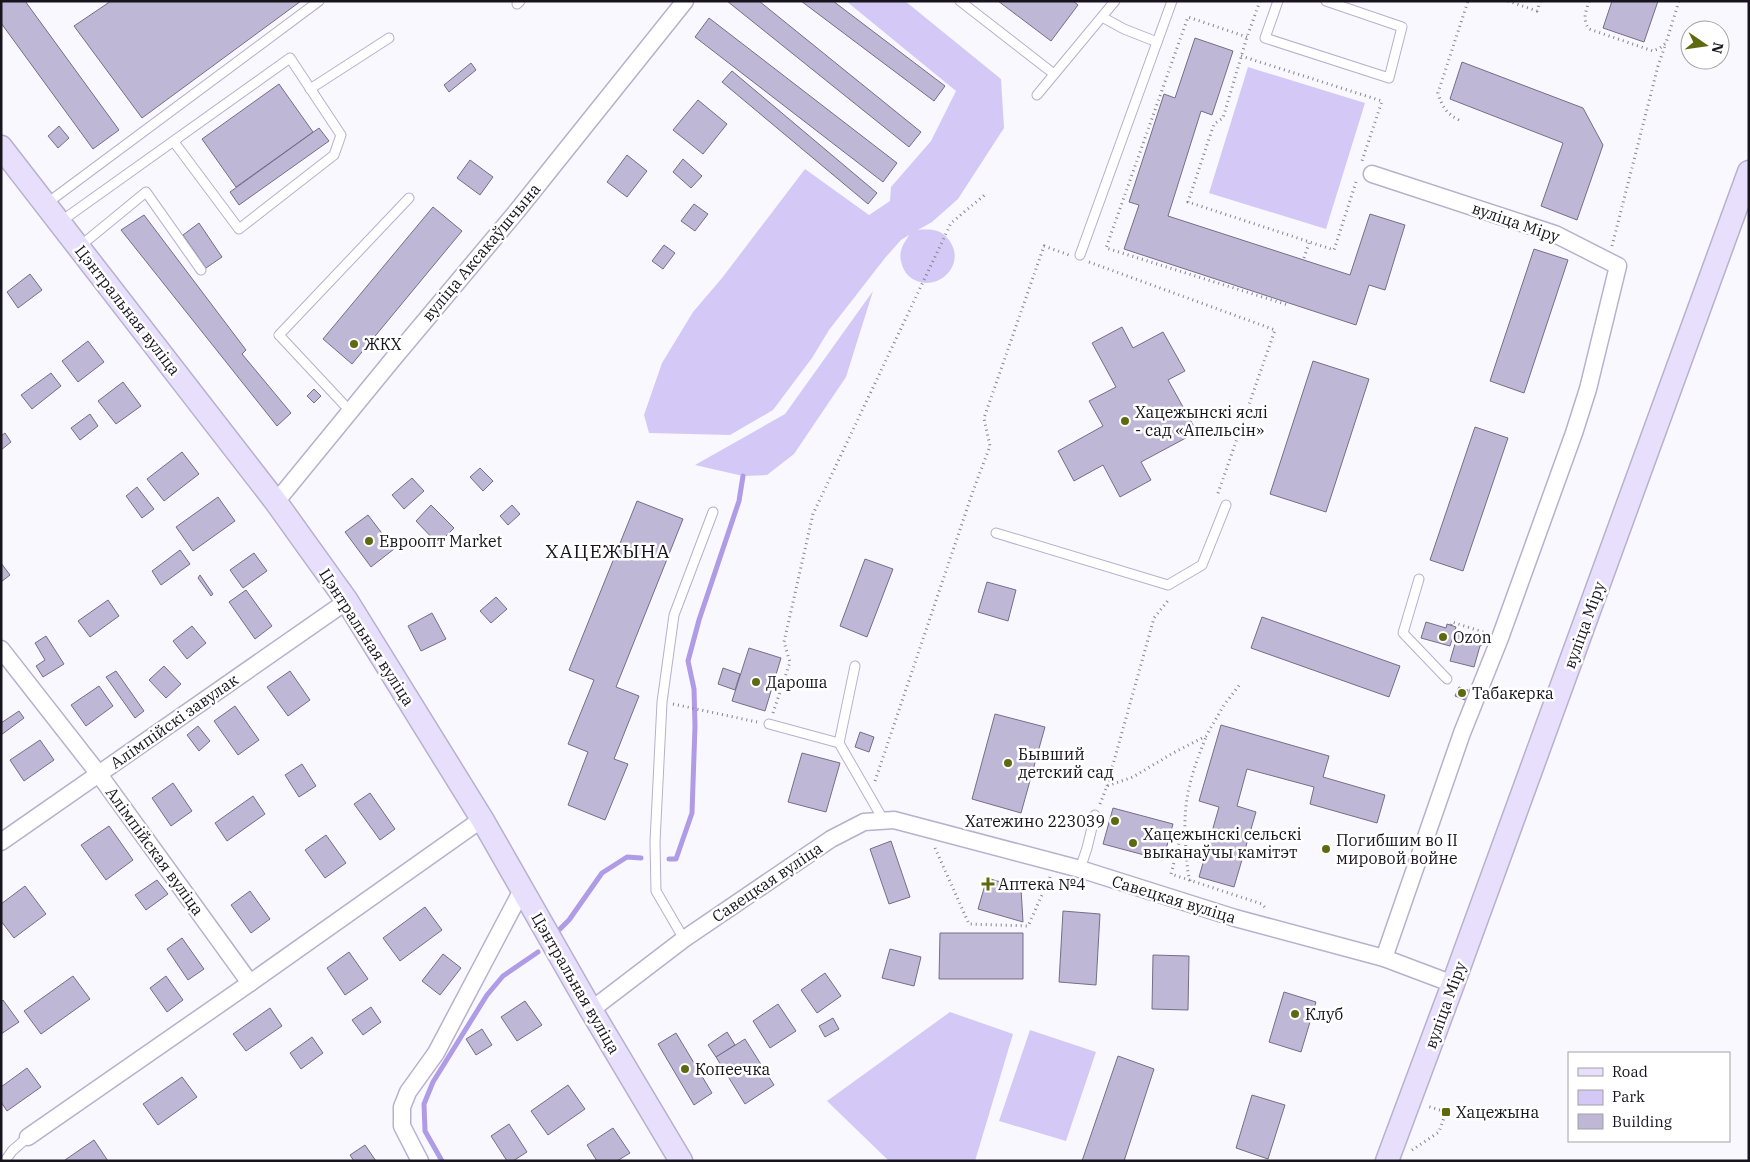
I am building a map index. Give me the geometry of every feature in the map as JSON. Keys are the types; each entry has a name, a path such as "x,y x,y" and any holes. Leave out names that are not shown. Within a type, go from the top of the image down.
{"street":[{"name":"вуліца Аксакаўшчына","path":"276,502 517,210 684,1"},
{"name":"Цэнтральная вуліца","path":"1,147 276,502 347,601 482,819 591,1010 681,1161"},
{"name":"вуліца Міру","path":"1364,172 1555,234 1618,266 1588,389 1574,434 1500,638 1462,733 1384,958"},
{"name":"вуліца Міру","path":"1387,1161 1749,172"},
{"name":"Алімпійскі завулак","path":"1,842 347,601"},
{"name":"Алімпійская вуліца","path":"1,649 98,773 250,983"},
{"path":"28,1137 482,819"},
{"name":"Савецкая вуліца","path":"591,1010 684,939 831,839 864,822 894,820 1080,870 1235,918 1384,958 1453,984"},
{"path":"420,1161 402,1126 402,1107 408,1092 436,1052 522,890"}],"lane":[{"path":"46,204 319,1"},
{"path":"960,1 1054,74"},
{"path":"1037,96 1115,1"},
{"path":"1078,257 1172,1"},
{"path":"1278,1 1265,38 1389,78 1402,27 1326,1"},
{"path":"1102,17 1157,42"},
{"path":"310,89 389,38"},
{"path":"60,222 290,58 341,136 334,155 239,229 174,142"},
{"path":"79,248 146,192 201,270"},
{"path":"350,411 279,335 409,198"},
{"path":"996,533 1168,584 1202,565 1226,505"},
{"path":"684,939 656,891 655,842 662,702 674,615 713,512"},
{"path":"1419,579 1403,633 1447,679"},
{"path":"855,666 839,743 884,821"},
{"path":"769,724 839,743"},
{"path":"1080,870 1095,816"},
{"path":"5,1161 12,1151 28,1137"}],"path":[{"path":"1241,56 1382,101 1364,172 1334,250 1188,202 1214,124 1223,118 1241,56 1247,37 1260,1"},
{"path":"1459,120 1449,115 1438,93 1468,1"},
{"path":"1508,1 1537,11 1540,1"},
{"path":"1536,1 1539,6"},
{"path":"1589,1 1584,17 1589,29 1653,51 1666,43 1679,1"},
{"path":"1247,37 1188,17 1106,248 1288,305"},
{"path":"662,702 769,724 790,662 784,642 813,514 951,224 987,193"},
{"path":"1304,258 1309,243"},
{"path":"870,796 990,446 984,418 1044,246 1275,330 1216,500"},
{"path":"1095,816 1107,786 1154,618 1172,595"},
{"path":"1451,625 1452,622 1484,632"},
{"path":"1190,882 1184,836 1185,802 1192,773 1206,736 1224,705 1241,683"},
{"path":"1107,786 1133,778 1173,753 1206,736"},
{"path":"927,829 969,924 1028,926 1056,864"},
{"path":"1184,836 1178,843 1171,874 1190,882 1262,904"},
{"path":"1411,1155 1413,1149 1439,1132 1446,1112"}],"green space":[{"path":"846,1 905,1 1001,79 1004,128 958,199 932,222 918,230 940,232 948,238 955,253 954,263 942,278 934,282 924,283 915,280 906,273 900,254 903,244 909,235 901,240 885,258 829,330 812,358 773,410 730,435 649,433 644,415 662,363 693,312 722,278 805,169 869,215 890,201 891,187 931,141 956,91"},
{"path":"1248,67 1365,103 1326,229 1209,193"},
{"path":"873,291 846,377 794,454 767,475 743,476 695,465 785,414"},
{"path":"950,1012 1013,1034 975,1161 889,1161 827,1101"},
{"path":"1030,1030 1096,1052 1066,1141 999,1121"}],"building":[{"path":"1,1 25,1 119,130 93,149 1,23"},
{"path":"111,1 301,1 142,118 74,26"},
{"path":"727,1 759,1 921,132 909,147"},
{"path":"801,1 833,1 945,86 934,101"},
{"path":"998,1 1073,1 1078,5 1051,41"},
{"path":"1612,1 1658,1 1644,42 1603,28"},
{"path":"709,18 897,163 883,182 695,37"},
{"path":"1195,38 1233,51 1212,115 1201,111 1168,216 1350,275 1370,214 1405,225 1385,290 1369,285 1356,325 1124,249 1139,205 1129,202 1164,94 1175,98"},
{"path":"1462,62 1583,108 1603,145 1577,220 1541,206 1563,143 1450,99"},
{"path":"471,63 476,70 449,92 444,85"},
{"path":"732,71 877,193 868,204 722,82"},
{"path":"279,84 313,132 236,187 202,139"},
{"path":"698,100 727,124 703,154 673,130"},
{"path":"59,126 69,138 58,148 48,136"},
{"path":"319,128 329,141 239,205 230,192"},
{"path":"627,155 647,171 627,197 607,182"},
{"path":"683,159 702,176 691,188 673,172"},
{"path":"470,160 493,177 480,195 457,178"},
{"path":"694,204 708,214 695,231 681,221"},
{"path":"433,207 462,231 352,364 323,339"},
{"path":"144,215 246,350 242,354 291,413 277,426 121,230"},
{"path":"199,223 222,257 206,268 183,235"},
{"path":"664,245 675,253 663,269 652,261"},
{"path":"1534,249 1568,260 1524,393 1490,381"},
{"path":"30,274 42,290 18,308 7,292"},
{"path":"1122,327 1133,348 1163,332 1185,371 1168,380 1197,432 1141,462 1151,480 1120,497 1103,465 1074,481 1058,451 1103,426 1089,401 1116,387 1092,343"},
{"path":"88,341 104,362 78,382 62,361"},
{"path":"1313,361 1369,379 1326,512 1270,494"},
{"path":"51,373 61,386 32,409 21,395"},
{"path":"123,382 141,406 116,424 98,401"},
{"path":"314,389 321,396 314,403 307,396"},
{"path":"90,414 98,426 80,440 71,428"},
{"path":"1475,427 1508,438 1463,571 1430,560"},
{"path":"5,433 11,442 1,450 1,436"},
{"path":"182,452 199,474 164,501 147,479"},
{"path":"480,468 493,481 483,491 470,477"},
{"path":"412,478 424,491 404,509 392,495"},
{"path":"137,487 154,509 142,518 126,496"},
{"path":"218,497 235,521 193,551 176,527"},
{"path":"637,501 683,519 616,687 639,696 614,759 628,764 605,820 568,805 588,752 568,744 594,680 569,670"},
{"path":"431,505 454,528 438,544 416,521"},
{"path":"512,505 520,514 508,525 500,516"},
{"name":"Евроопт Market","path":"368,515 394,549 371,567 345,532"},
{"path":"180,550 190,564 161,585 152,571"},
{"path":"254,553 267,571 243,588 230,570"},
{"path":"865,559 893,569 867,637 840,626"},
{"path":"1,563 10,575 1,582"},
{"path":"200,575 213,594 211,596 198,578"},
{"path":"987,582 1016,590 1008,621 978,612"},
{"path":"246,590 272,626 255,639 229,602"},
{"path":"496,597 507,609 491,623 480,611"},
{"path":"108,600 119,616 90,637 78,621"},
{"path":"432,613 446,639 421,651 408,626"},
{"path":"1262,617 1400,666 1389,697 1251,648"},
{"path":"1426,622 1446,628 1447,624 1456,627 1450,646 1421,638"},
{"path":"192,626 206,643 187,659 173,641"},
{"path":"1458,634 1483,640 1484,644 1480,646 1474,667 1450,661"},
{"path":"46,636 64,664 43,677 36,666 45,660 35,643"},
{"name":"Дароша","path":"749,648 781,658 765,711 732,701"},
{"path":"164,666 181,684 166,698 149,680"},
{"path":"723,668 740,674 735,690 718,684"},
{"path":"116,671 144,711 135,718 106,677"},
{"path":"290,671 310,700 288,716 267,687"},
{"path":"99,686 113,706 86,726 71,705"},
{"name":"Табакерка","path":"1459,687 1468,690 1465,700 1455,696"},
{"path":"235,706 259,740 238,755 214,721"},
{"path":"19,711 24,718 1,735 1,723"},
{"name":"Бывший детский сад","path":"995,714 1045,727 1021,813 972,799"},
{"path":"1221,725 1329,756 1323,777 1385,795 1377,823 1310,804 1314,787 1247,769 1237,806 1256,812 1234,887 1199,877 1219,807 1199,801"},
{"path":"198,726 210,741 199,751 187,735"},
{"path":"860,732 874,737 869,752 855,747"},
{"path":"40,740 54,760 24,781 10,760"},
{"path":"802,753 840,763 826,812 788,802"},
{"path":"302,764 316,786 299,797 285,775"},
{"path":"173,783 192,811 171,826 152,798"},
{"path":"370,793 395,829 380,840 354,804"},
{"path":"253,796 265,814 227,841 215,823"},
{"path":"1113,808 1173,824 1163,860 1103,844"},
{"path":"109,826 133,860 106,880 81,845"},
{"path":"326,835 346,863 325,878 305,850"},
{"path":"891,841 910,897 889,904 870,849"},
{"path":"987,878 1021,888 1023,922 978,909"},
{"path":"157,880 168,894 146,910 135,895"},
{"path":"25,886 46,914 14,938 1,921 1,904"},
{"path":"250,891 270,919 251,933 231,905"},
{"path":"425,907 442,930 400,961 383,938"},
{"path":"1063,911 1100,914 1096,985 1059,982"},
{"path":"940,933 1023,933 1023,979 939,979"},
{"path":"182,938 204,969 188,980 167,949"},
{"path":"890,949 921,957 914,986 882,978"},
{"path":"349,952 368,979 345,995 327,968"},
{"path":"443,954 461,968 440,995 422,981"},
{"path":"1153,955 1189,956 1188,1010 1152,1009"},
{"path":"825,973 841,996 817,1013 801,990"},
{"path":"73,976 90,999 41,1034 24,1011"},
{"path":"166,976 183,1000 167,1012 150,988"},
{"name":"Клуб","path":"1284,992 1316,1002 1301,1052 1269,1042"},
{"path":"3,1000 19,1022 1,1034 1,1002"},
{"path":"525,1001 542,1025 517,1041 501,1017"},
{"path":"778,1004 796,1031 770,1048 753,1021"},
{"path":"371,1007 381,1022 363,1035 352,1020"},
{"path":"270,1008 282,1026 246,1051 233,1034"},
{"path":"833,1018 839,1029 825,1037 819,1026"},
{"path":"482,1029 492,1045 476,1055 466,1039"},
{"path":"727,1032 735,1045 716,1057 708,1045"},
{"name":"Копеечка","path":"676,1033 712,1093 694,1105 658,1044"},
{"path":"312,1037 323,1053 301,1069 290,1053"},
{"path":"745,1039 774,1085 745,1104 716,1057"},
{"path":"1118,1056 1154,1069 1124,1161 1082,1161"},
{"path":"27,1068 41,1087 7,1111 1,1102 1,1087"},
{"path":"182,1077 197,1097 158,1125 143,1104"},
{"path":"568,1085 585,1109 548,1135 531,1111"},
{"path":"1252,1095 1285,1105 1268,1159 1236,1148"},
{"path":"509,1124 527,1152 513,1161 507,1161 491,1136"},
{"path":"613,1128 630,1153 617,1161 597,1161 587,1145"},
{"path":"94,1140 108,1161 65,1161 65,1160"},
{"path":"365,1145 376,1161 354,1161 350,1155"}],"waterway":[{"path":"669,859 676,859 692,813 695,726 694,689 688,661 699,620 739,501 743,476"},
{"path":"560,929 569,920 602,873 627,857 641,858"},
{"path":"442,1161 425,1131 424,1104 433,1082 487,995 503,976 538,952"}],"place":[{"name":"ЖКХ","path":"354,344"},
{"name":"Хацежынскі яслі - сад «Апельсін»","path":"1125,421"},
{"name":"Евроопт Market","path":"369,541"},
{"name":"Ozon","path":"1443,637"},
{"name":"Дароша","path":"756,682"},
{"name":"Табакерка","path":"1462,693"},
{"name":"Бывший детский сад","path":"1008,763"},
{"name":"Хатежино 223039","path":"1115,821"},
{"name":"Хацежынскі сельскі выканаўчы камітэт","path":"1133,843"},
{"name":"Погибшим во II мировой войне","path":"1326,849"},
{"name":"Аптека №4","path":"988,884"},
{"name":"Клуб","path":"1295,1014"},
{"name":"Копеечка","path":"685,1069"},
{"name":"Хацежына","path":"1446,1112"}],"district":[{"name":"ХАЦЕЖЫНА","path":"608,551"}]}
